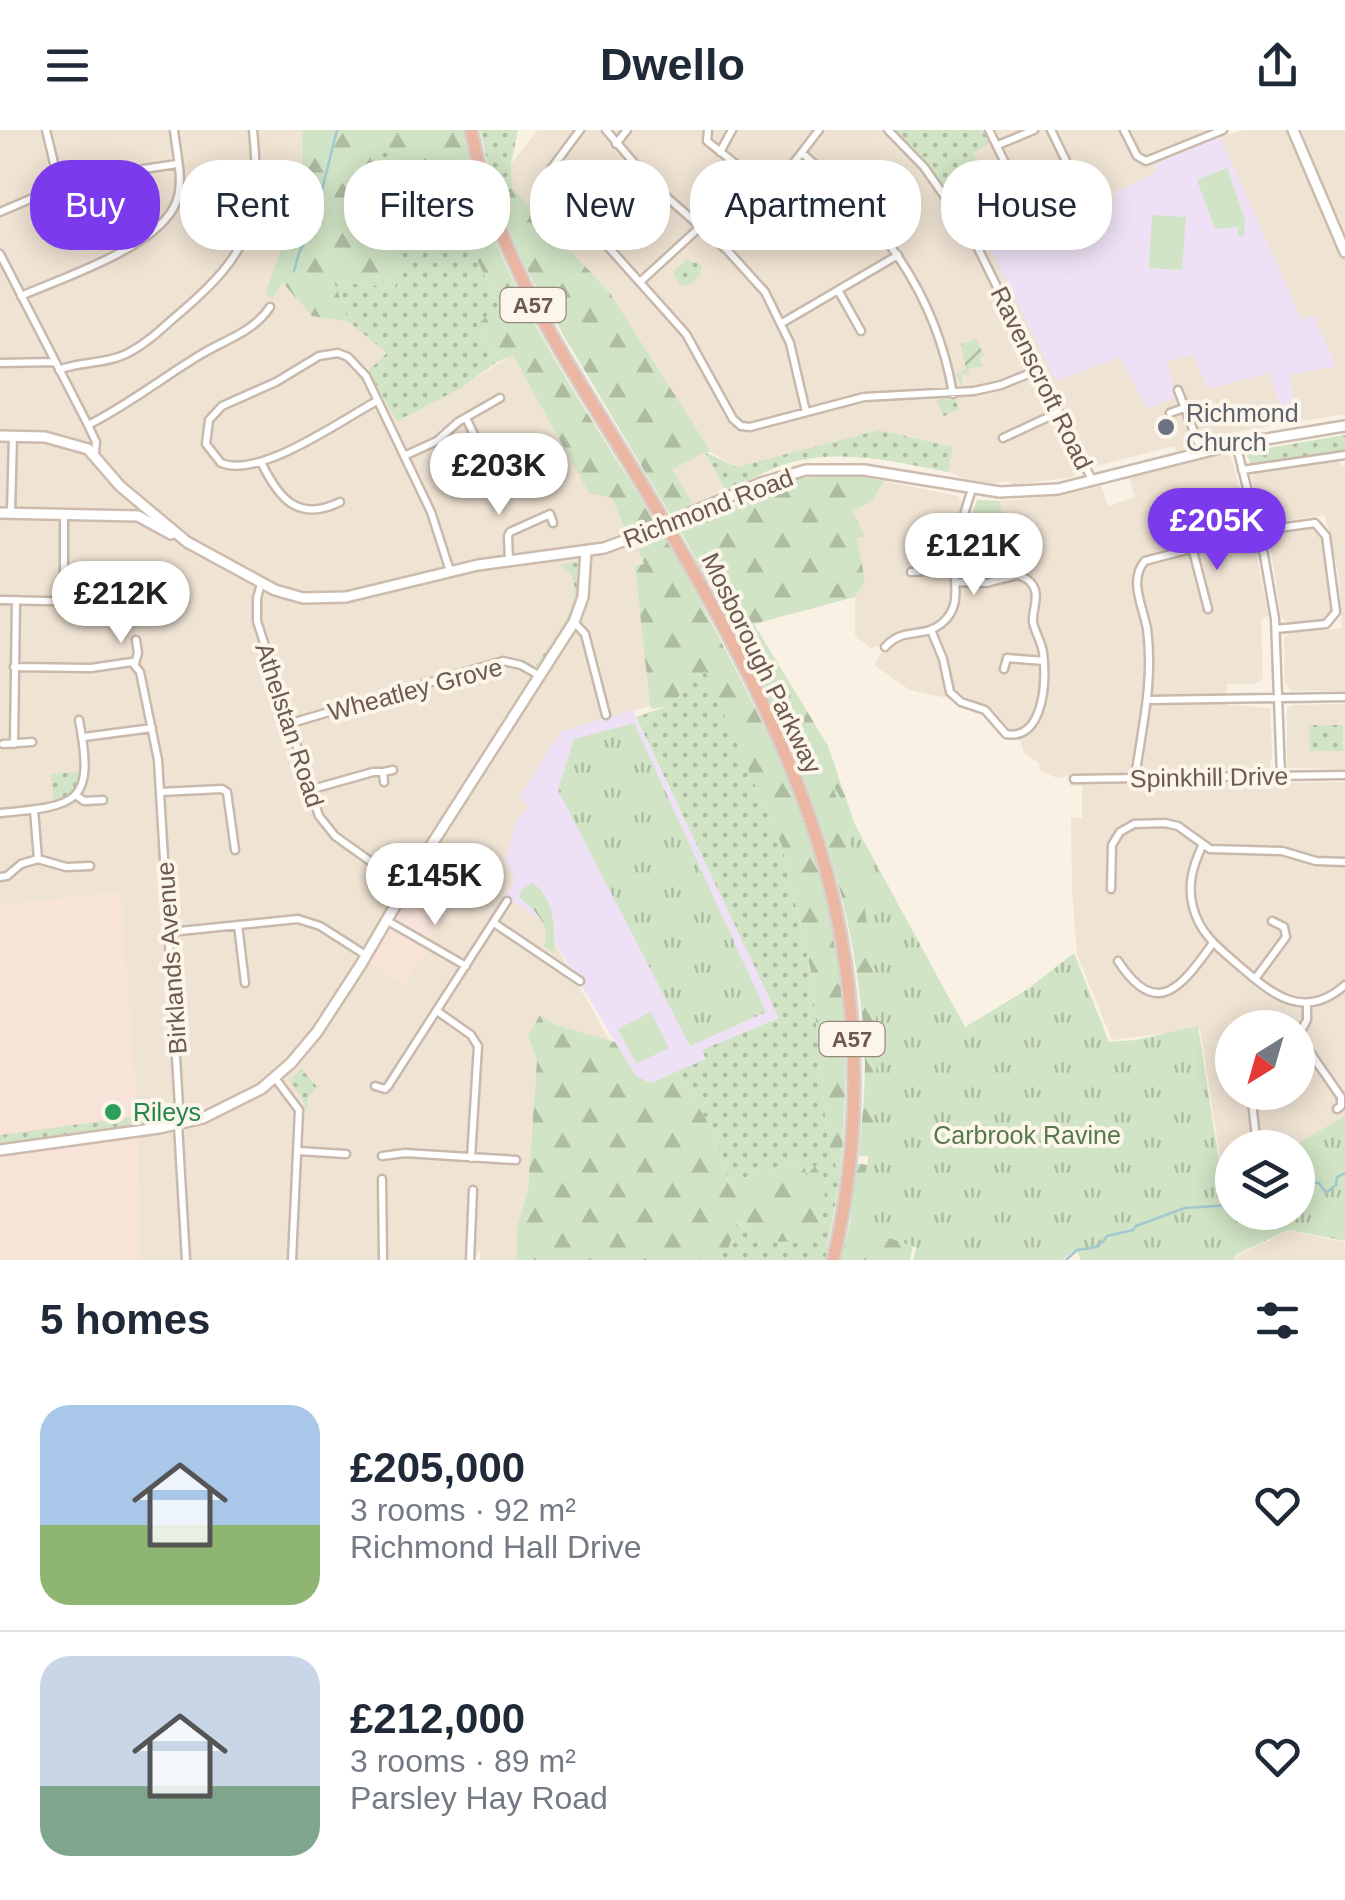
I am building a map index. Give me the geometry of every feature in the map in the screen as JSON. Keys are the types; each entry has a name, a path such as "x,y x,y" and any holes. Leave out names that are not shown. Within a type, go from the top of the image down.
{"highway":[{"name":"Mosborough Parkway","path":"472,130 493,215 529,298 684,555 749,679 802,795 832,901 852,1030 852,1148 833,1260"}],"main road":[{"path":"1293,130 1345,252"},
{"name":"Richmond Road","path":"94,453 120,486 187,542 262,584 288,594 329,600 450,571 625,542 763,482 826,468 888,473 972,489 1035,491 1236,444 1345,426"},
{"path":"0,436 62,440 94,453"},
{"path":"120,486 132,504 128,516"},
{"path":"5,513 144,518 187,542"},
{"path":"0,1150 179,1124 222,1110 275,1078 305,1048 574,622 583,596 586,551"}],"street":[{"path":"46,130 53,160"},
{"path":"21,296 138,242 164,222 178,198 180,181 174,130"},
{"path":"0,363 57,366 111,360 138,348 207,290 228,267 244,239 256,199 253,130"},
{"path":"580,130 554,162 551,180 686,334 736,424 750,427 864,396 953,394 1000,385 1038,370"},
{"path":"606,130 653,186 690,218"},
{"path":"616,144 627,130"},
{"path":"708,130 707,141 730,160"},
{"path":"720,152 732,130"},
{"path":"796,160 819,130"},
{"name":"Ravenscroft Road","path":"888,130 924,167 971,234 1092,480"},
{"path":"989,130 1005,160"},
{"path":"998,145 1034,130"},
{"path":"1051,130 1066,160"},
{"path":"1124,130 1137,156 1146,162 1202,133 1224,130"},
{"path":"802,153 853,198 898,255 929,313 953,394"},
{"path":"160,166 177,164"},
{"path":"0,212 30,198"},
{"path":"640,282 690,236"},
{"path":"727,250 765,292 782,324 806,412"},
{"path":"0,254 88,425 96,442 94,453"},
{"path":"782,324 898,255"},
{"path":"838,290 861,331"},
{"path":"88,425 258,323 270,308"},
{"path":"377,402 245,466 230,466 217,460 208,449 206,428 218,409 276,382 319,356 348,357 366,376 435,520 450,571"},
{"path":"1178,390 1202,453"},
{"path":"403,456 437,441 500,398"},
{"path":"1170,413 1184,408"},
{"path":"1003,438 1059,412"},
{"path":"466,418 493,474"},
{"path":"5,513 13,436"},
{"path":"1236,444 1258,530 1276,629 1281,775"},
{"path":"483,478 526,457 530,450"},
{"path":"1242,470 1345,455"},
{"path":"261,461 277,492 287,502 304,508 340,502"},
{"path":"885,646 905,632 931,630 954,609 957,547 972,489"},
{"path":"331,506 335,515"},
{"path":"64,514 64,602"},
{"path":"509,561 508,536 515,528 550,514 552,523"},
{"path":"1135,778 1149,700 1149,648 1137,572 1152,557 1258,530 1315,523 1326,536 1332,572 1337,603 1331,620 1321,625 1276,629"},
{"path":"1192,547 1208,610"},
{"path":"911,572 954,570"},
{"path":"931,630 950,692 961,702 985,710 1006,734 1019,736 1034,726 1044,661 1033,622 1036,593 1028,580 1013,574 986,583 956,582"},
{"name":"Athelstan Road","path":"262,584 256,598 257,620 319,816 328,830 405,886"},
{"path":"125,588 132,617"},
{"path":"0,600 64,602 127,598"},
{"path":"14,744 16,600"},
{"path":"574,622 585,634 606,716"},
{"name":"Birklands Avenue","path":"136,640 135,663 152,728 160,792 186,1260"},
{"path":"1004,669 1007,658 1044,661"},
{"name":"Wheatley Grove","path":"288,724 503,661 521,665 540,676"},
{"path":"14,666 91,668 135,663"},
{"path":"1149,700 1345,697"},
{"path":"0,813 60,806 76,796 86,773 79,720"},
{"path":"84,737 152,728"},
{"path":"3,744 32,742"},
{"path":"309,790 373,772 383,777 393,770"},
{"name":"Spinkhill Drive","path":"1074,779 1345,775"},
{"path":"160,792 227,792 235,850"},
{"path":"76,796 84,801 104,800"},
{"path":"34,810 38,859"},
{"path":"1111,889 1112,845 1126,828 1165,823 1178,826 1202,846 1220,850 1282,851 1316,861 1345,862"},
{"path":"1202,846 1193,868 1190,894 1196,916 1213,943 1278,996 1307,1003 1325,999 1345,985"},
{"path":"0,877 38,859 73,868 90,866"},
{"path":"375,1086 388,1086 507,901"},
{"path":"386,920 466,966"},
{"path":"1255,979 1286,937 1284,927 1272,920"},
{"path":"170,932 307,921 364,954"},
{"path":"494,923 580,980"},
{"path":"238,925 246,983"},
{"path":"1118,961 1137,986 1148,992 1168,992 1188,978 1213,943"},
{"path":"1307,1003 1307,1010"},
{"path":"437,1012 471,1035 478,1046 472,1158"},
{"path":"1315,1060 1341,1097 1337,1109"},
{"path":"275,1078 299,1110 292,1260"},
{"path":"298,1152 346,1154"},
{"path":"382,1156 405,1152 516,1160"},
{"path":"382,1179 383,1260"},
{"path":"470,1260 473,1190"}],"shaded area":[{"path":"0,130 302,130 303,160 180,160 180,250 280,250 265,294 281,281 312,316 349,322 387,353 461,388 513,354 589,492 612,498 644,564 635,566 650,706 560,732 529,806 515,824 515,880 505,896 542,921 610,1041 556,1025 540,1015 528,1035 537,1060 528,1190 517,1227 516,1260 480,1260 480,1249 473,1260 139,1260 137,1115 120,892 0,906","holes":["429,947 403,984 364,959"]},
{"path":"538,130 1218,130 1221,136 1244,130 1345,130 1345,414 1229,433 1177,451 1174,446 1100,465 1079,471 1073,477 1014,485 1008,481 969,480 948,472 953,447 879,430 736,467 711,452 610,293 570,250 670,250 670,160 530,160 530,207 512,188 511,164"},
{"path":"1220,136 1302,320 1314,316 1336,366 1289,375 1299,422 1286,424 1269,373 1208,389 1193,355 1167,362 1177,397 1147,409 1120,357 1056,381 991,250 1112,250 1112,201 1116,199 1113,193 1155,172 1155,164"},
{"path":"705,452 726,491 693,505 673,468"},
{"path":"1227,454 1231,457 1254,542 1268,615 1261,620 1263,678 1255,684 1227,684 1227,705 1270,708 1272,755 1270,768 1228,770 1228,783 1345,782 1345,1119 1315,1136 1315,1130 1216,1130 1200,1029 1112,1040 1077,954 1071,818 1082,818 1082,786 1070,786 1069,776 1057,778 1039,770 1039,763 1024,753 1021,741 1001,736 980,712 951,699 910,690 874,665 884,648 870,648 855,635 855,597 864,580 857,538 864,537 852,511 871,502 884,481 958,496 962,503 958,526 989,530 993,522 1004,522 1000,501 1065,495 1101,486 1108,506 1135,497 1129,478"},
{"path":"1335,460 1345,467 1345,691 1291,691 1285,684 1284,638 1289,633 1342,628 1338,572 1325,515 1264,522 1251,477 1258,472"},
{"path":"1307,527 1320,535 1332,611 1326,619 1289,623 1281,617 1269,537"},
{"path":"1345,704 1345,769 1287,768 1287,708"},
{"path":"632,710 780,1018 703,1050 706,1059 652,1083 636,1076 542,921 505,896 515,880 505,860 515,824 528,806 519,797 560,732"},
{"path":"411,878 451,905 425,943 430,946 403,985 363,958"},
{"path":"121,892 137,1115 139,1260 0,1260 0,906"},
{"path":"1288,1231 1344,1242 1345,1260 1234,1260"}],"green space":[{"path":"302,130 464,130 470,160 399,160 382,149 378,160 344,160 344,250 393,250 404,268 395,287 334,282 349,322 312,316 282,282 273,298 265,294 280,250 324,250 324,160 303,160"},
{"path":"480,130 518,130 511,164 512,188 510,160 487,160"},
{"path":"894,130 982,130 990,142 973,154 978,160 941,160 941,185 927,164"},
{"path":"382,148 400,160 378,160"},
{"path":"1227,168 1245,220 1244,236 1238,236 1238,227 1215,229 1197,180"},
{"path":"510,189 530,207 530,250 570,250 610,293 711,452 673,469 693,505 670,514 544,302 510,231"},
{"path":"1152,215 1186,217 1182,270 1149,268"},
{"path":"382,250 474,250 499,305 477,325 497,362 461,388 397,421 368,371 387,353 349,322 333,282 395,287"},
{"path":"474,250 499,250 540,333 654,520 626,532 612,498 589,493 513,355 497,362 477,325 499,305"},
{"path":"687,259 701,265 701,274 688,286 680,285 673,272"},
{"path":"976,339 984,355 979,359 983,366 968,369 969,375 962,374 962,387 956,375 966,369 961,344"},
{"path":"1010,385 992,392 947,399 955,400 959,409 944,416 936,401 941,399 923,398 962,396"},
{"path":"879,430 953,447 948,472 870,458 812,458 776,468 726,491 705,452 736,467"},
{"path":"1345,435 1345,451 1257,465 1252,465 1247,456 1251,451"},
{"path":"850,474 884,481 871,502 852,511 865,537 857,538 865,581 855,597 754,624 828,746 868,863 880,925 877,1157 859,1156 865,1055 856,970 825,837 775,711 678,527 730,508 769,486"},
{"path":"977,500 1000,501 1004,523 993,522 989,530 967,529"},
{"path":"666,536 775,751 819,869 837,956 845,1043 840,1178 828,1143 811,971 782,846 705,671 668,706 650,706 635,566 644,564 638,549"},
{"path":"583,563 578,607 541,665 536,665 573,601 575,587 571,575 561,565"},
{"path":"705,670 782,846 811,971 828,1143 840,1178 825,1260 699,1260 737,1221 754,1241 819,1162 805,1178 798,1161 728,1183 720,1144 678,1071 706,1059 702,1050 779,1018 636,717 668,706"},
{"path":"634,723 766,1012 690,1046 558,790 574,739"},
{"path":"1309,725 1343,725 1343,751 1310,751"},
{"path":"79,772 72,792 54,802 51,774"},
{"name":"Carbrook Ravine","path":"829,777 965,1027 1028,989 1074,953 1109,1042 1198,1026 1215,1136 1215,1230 1288,1230 1237,1254 1233,1260 1081,1260 1076,1249 1062,1260 913,1260 913,1246 853,1226 866,1174 873,1118 875,1000 870,941 846,828"},
{"path":"533,883 550,906 554,953 544,946 546,932 541,919 520,898 521,890"},
{"path":"651,1012 669,1048 636,1064 618,1029"},
{"path":"540,1015 556,1025 615,1042 636,1076 651,1083 678,1071 720,1144 728,1183 798,1161 804,1164 806,1176 820,1161 824,1202 812,1242 754,1241 738,1221 728,1249 698,1260 516,1260 517,1227 528,1190 537,1060 528,1035"},
{"path":"301,1068 317,1087 308,1097 307,1111 290,1081"},
{"path":"172,1114 169,1121 0,1145 0,1135 132,1117 134,1122"},
{"name":"Carbrook Ravine","path":"1345,1116 1345,1241 1288,1230 1315,1230 1315,1134"},
{"path":"856,1163 873,1166 913,1245 910,1260 841,1260 850,1223"}],"waterway":[{"path":"294,271 313,226 337,130"},
{"path":"1315,1183 1326,1193 1336,1185 1337,1177 1345,1173"},
{"path":"1066,1260 1077,1250 1098,1246 1107,1236 1133,1230 1185,1208 1215,1206"}],"place":[{"name":"Richmond Church","path":"1166,427"},
{"name":"Rileys","path":"113,1112"}]}
